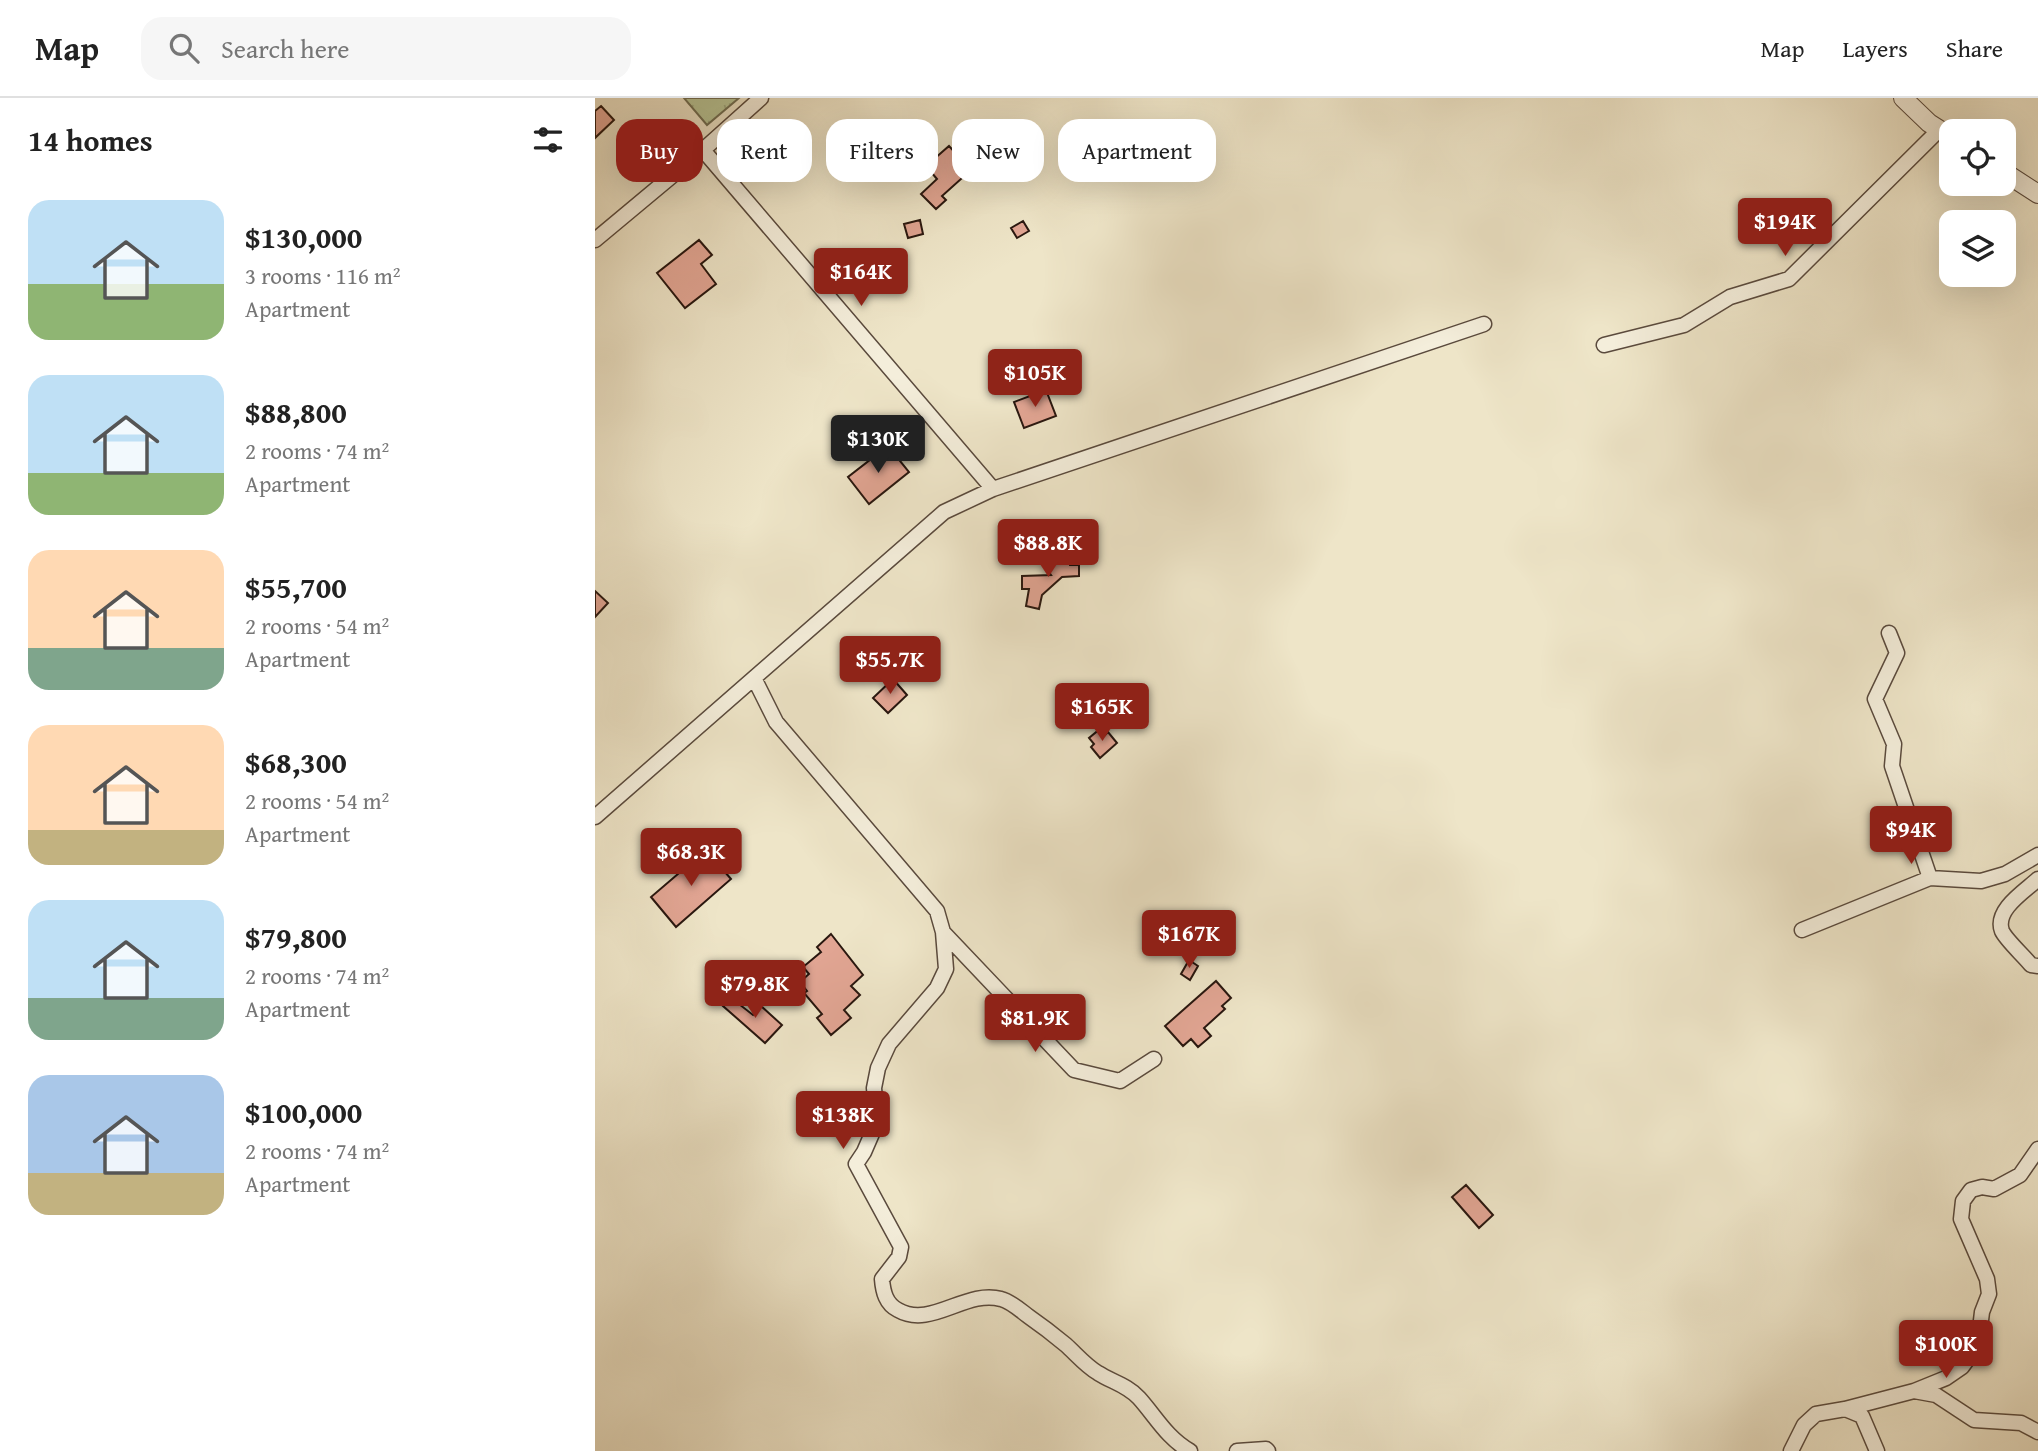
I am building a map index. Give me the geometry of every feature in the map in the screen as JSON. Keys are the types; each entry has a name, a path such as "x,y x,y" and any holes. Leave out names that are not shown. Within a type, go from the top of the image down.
{"street":[{"path":"761,98 703,150 993,489"},
{"path":"1903,98 1939,130"},
{"path":"1604,345 1684,325 1730,297 1789,279 1939,140"},
{"path":"2016,180 2038,194"},
{"path":"595,240 665,182"},
{"path":"595,817 944,513 993,489 1484,324"},
{"path":"1889,633 1897,653 1875,699 1894,744 1892,766 1930,877"},
{"path":"754,678 776,722 937,911 943,932 946,969 937,988 889,1044 878,1068 874,1088 877,1122 856,1164 901,1247 899,1257 882,1279 883,1293 892,1307 909,1316 930,1315 957,1304 983,1298 1001,1299 1018,1308 1057,1338 1097,1373 1122,1385 1138,1397 1159,1425 1179,1445 1190,1451"},
{"path":"1803,930 1930,877 1981,881 2005,874 2038,855"},
{"path":"2038,879 2007,908 2001,919 2002,932 2031,965 2038,966"},
{"path":"943,932 1074,1070 1120,1081 1154,1059"},
{"path":"1791,1451 1804,1425 1816,1414 1914,1391 1946,1378 1962,1367 1978,1345 1982,1311 1989,1294 1987,1279 1961,1219 1963,1200 1971,1190 1982,1187 1994,1189 2020,1175 2038,1149"},
{"path":"1914,1391 1936,1395 1975,1420 2021,1423 2038,1432"},
{"path":"1845,1409 1862,1416 1877,1451"},
{"path":"1237,1451 1268,1451"}],"green space":[{"path":"684,98 739,98 707,125"}],"building":[{"path":"601,106 614,120 595,138 595,111"},
{"path":"949,146 952,149 952,182 958,182 942,196 946,200 936,209 921,194 934,182 938,182 938,156"},
{"path":"920,220 923,234 908,238 904,224"},
{"path":"1023,221 1029,231 1017,238 1011,228"},
{"path":"699,240 712,255 701,264 716,284 685,308 657,273"},
{"path":"1046,390 1056,416 1024,428 1014,402"},
{"path":"888,446 909,472 869,504 848,477"},
{"path":"1069,557 1070,565 1079,565 1079,576 1062,577 1042,595 1039,609 1026,606 1029,589 1022,589 1022,576 1051,575 1040,559"},
{"path":"595,591 608,603 595,617"},
{"path":"893,679 907,695 888,713 873,698"},
{"path":"1100,729 1105,735 1108,732 1117,743 1100,758 1091,747 1094,744 1089,738"},
{"path":"706,850 731,879 676,927 651,897"},
{"path":"831,934 863,975 851,986 860,995 844,1010 851,1018 831,1035 817,1018 822,1014 804,993 807,991 800,982 809,974 803,967 821,952 817,947"},
{"path":"1189,960 1198,966 1190,980 1181,974"},
{"path":"1216,981 1231,998 1222,1006 1225,1009 1204,1028 1211,1036 1198,1047 1191,1039 1183,1046 1165,1026"},
{"path":"730,997 753,1015 761,1006 782,1025 765,1043 723,1006"},
{"path":"1466,1185 1493,1215 1479,1228 1452,1197"}]}
